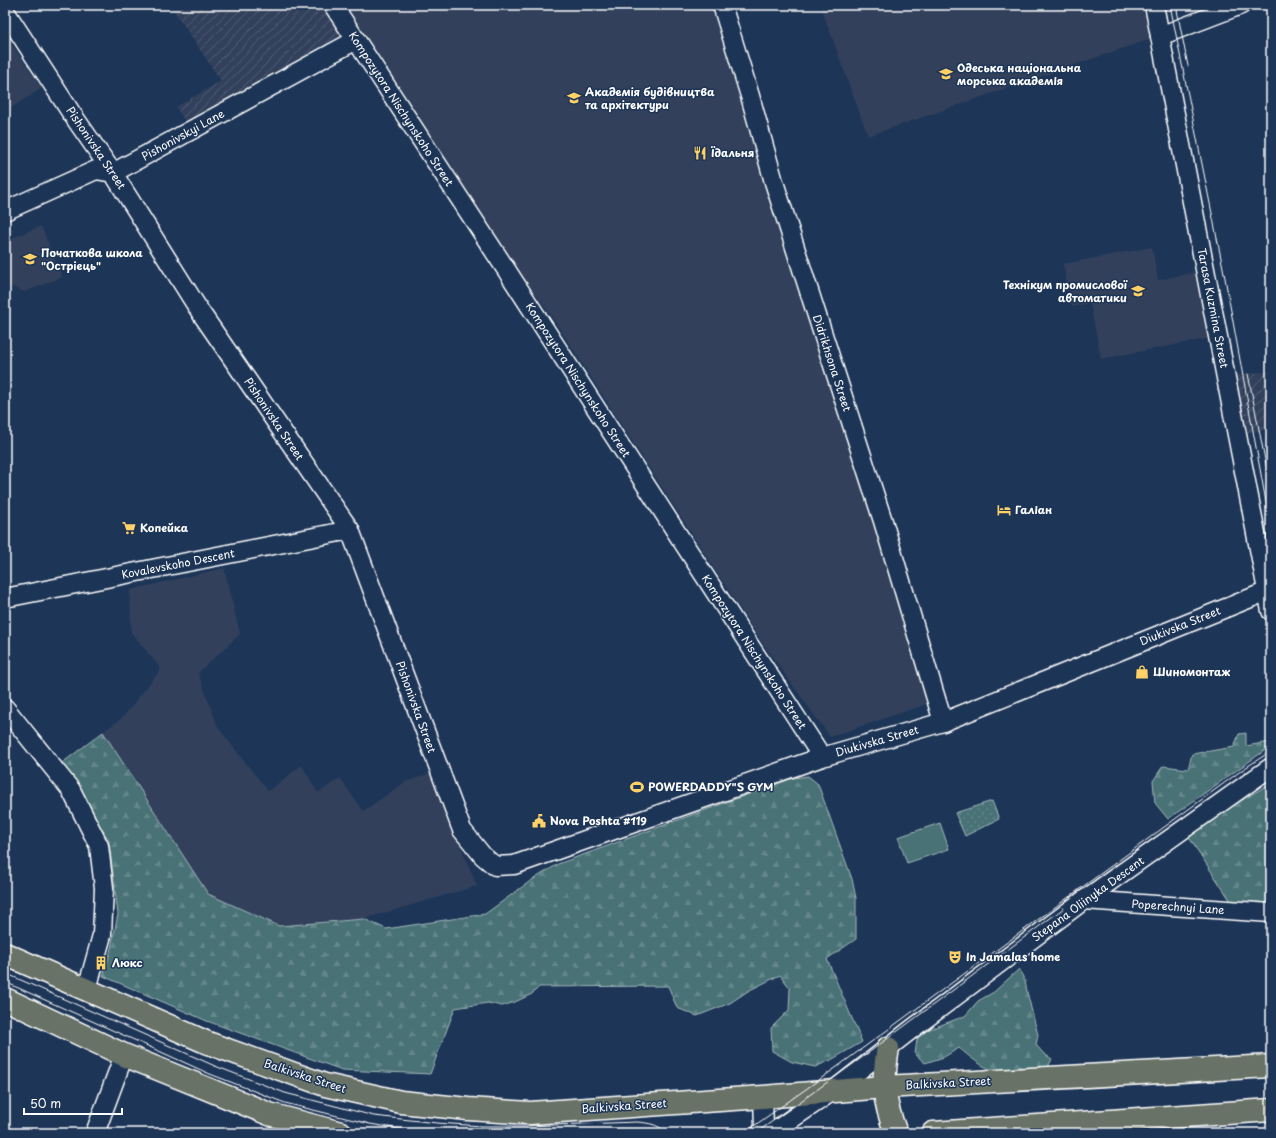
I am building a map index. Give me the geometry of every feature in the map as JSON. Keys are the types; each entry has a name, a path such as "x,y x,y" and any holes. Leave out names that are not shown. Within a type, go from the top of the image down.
{"main road":[{"name":"Balkivska Street","path":"5,954 215,1046 326,1085 401,1102 468,1109 530,1113 763,1097 834,1090 1271,1066"},
{"path":"5,999 124,1055 269,1114 341,1133"},
{"path":"888,1048 884,1068 884,1087 888,1110 896,1133"},
{"path":"933,1133 1271,1110"}],"street":[{"name":"Kompozytora Nischynskoho Street","path":"333,5 822,757"},
{"name":"Didrikhsona Street","path":"722,5 750,96 774,182 883,522 943,722"},
{"name":"Tarasa Kuzmina Street","path":"1154,5 1264,541 1271,611"},
{"path":"1160,36 1241,5"},
{"name":"Pishonivska Street","path":"5,11 72,114 114,173 201,313 350,530 462,830 483,856"},
{"name":"Pishonivskyi Lane","path":"114,173 356,40"},
{"path":"5,211 96,170 114,173"},
{"name":"Kovalevskoho Descent","path":"5,598 350,530"},
{"name":"Diukivska Street","path":"483,856 495,866 514,865 822,757 943,722 1268,591"},
{"path":"5,708 71,790 99,846 104,888 102,935 87,990"},
{"name":"Stepana Oliinyka Descent","path":"771,1133 834,1090 1084,900 1271,767"},
{"name":"Poperechnyi Lane","path":"1084,900 1271,913"},
{"path":"95,1133 124,1055"},
{"path":"761,1133 764,1127 763,1097"}],"shaded area":[{"path":"170,5 332,5 355,40 191,131 176,107 221,81"},
{"path":"337,5 724,5 927,704 830,737 763,644 550,314 522,276"},
{"name":"Одеська національна морська академія","path":"820,5 1154,5 1159,36 868,136"},
{"path":"11,43 42,88 5,112 5,48"},
{"name":"Початкова школа \"Остріець\"","path":"41,226 62,277 25,292 5,284 5,241"},
{"name":"Технікум промислової автоматики","path":"1152,247 1158,280 1204,270 1217,337 1101,359 1090,303 1072,307 1063,264"},
{"path":"1271,371 1271,430 1237,433 1227,376"},
{"path":"224,568 240,634 198,673 218,727 268,791 302,765 318,793 340,778 363,811 405,782 431,773 477,886 364,919 279,926 208,894 103,732 123,717 161,669 131,632 130,590"}],"green space":[{"path":"103,732 208,894 279,926 364,919 386,929 485,914 529,882 558,864 793,778 808,776 818,784 852,879 856,898 856,939 827,959 862,1042 831,1060 815,1067 792,1062 772,1051 771,1028 789,1010 790,988 780,975 748,991 730,1003 697,1016 677,1008 668,986 539,987 532,994 502,1006 488,1003 455,1008 430,1074 342,1070 207,1021 103,976 110,953 118,914 109,841 62,763"},
{"path":"1246,733 1246,746 1271,741 1271,746 1168,819 1155,803 1153,781 1163,766 1188,769 1192,754 1234,747 1239,734"},
{"path":"1271,783 1271,910 1236,909 1186,833"},
{"path":"992,801 999,819 965,836 955,813"},
{"path":"940,823 949,849 907,863 898,837"},
{"path":"1019,969 1025,981 1038,1035 1036,1045 1044,1054 1052,1059 1048,1067 1038,1071 1020,1067 1003,1073 989,1069 959,1048 944,1057 925,1063 915,1054 917,1040 922,1032 965,1016 978,1001 994,992"}],"tram line":[{"path":"1170,5 1225,278 1271,529"},
{"path":"1176,5 1188,66"},
{"path":"1248,374 1271,490"},
{"path":"744,1133 837,1067 1242,770 1271,751"},
{"path":"756,1133 860,1059 1064,908"},
{"path":"5,973 215,1066 285,1093 374,1116 482,1126 637,1122 657,1126 666,1133"},
{"path":"5,982 210,1074 285,1103 370,1124 424,1133"}],"place":[{"name":"Одеська національна морська академія","path":"946,74"},
{"name":"Академія будівництва та архітектури","path":"574,98"},
{"name":"Їдальня","path":"700,153"},
{"name":"Початкова школа \"Остріець\"","path":"30,259"},
{"name":"Технікум промислової автоматики","path":"1138,291"},
{"name":"Галіан","path":"1004,510"},
{"name":"Копейка","path":"129,528"},
{"name":"Шиномонтаж","path":"1142,672"},
{"name":"POWERDADDY\"S GYM","path":"637,787"},
{"name":"Nova Poshta #119","path":"539,821"},
{"name":"In Jamalas home","path":"955,957"},
{"name":"Люкс","path":"101,963"}]}
